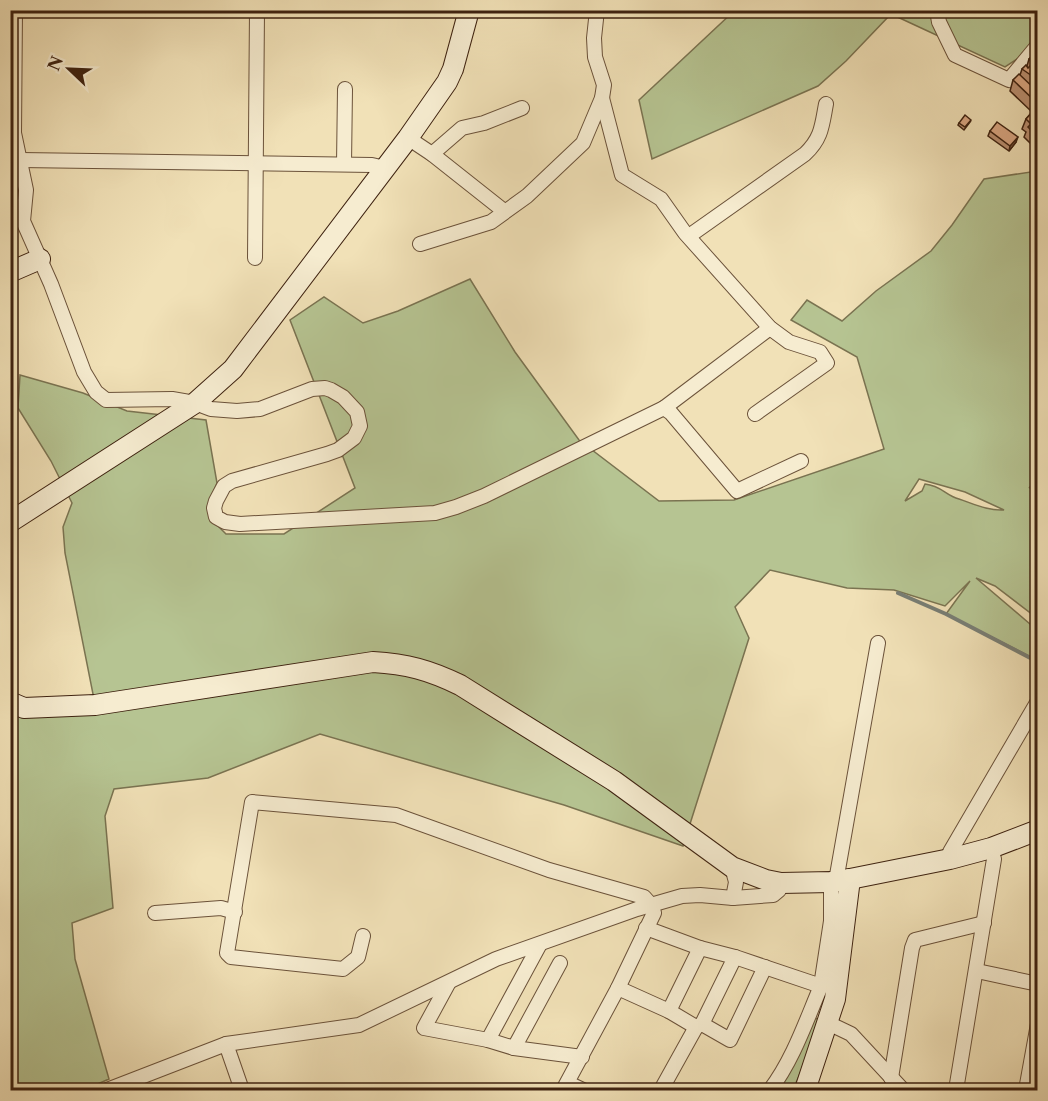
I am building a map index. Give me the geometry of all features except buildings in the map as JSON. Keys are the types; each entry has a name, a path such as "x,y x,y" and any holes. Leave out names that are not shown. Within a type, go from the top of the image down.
{"street":[{"path":"15,10 14,133 26,190 23,221 51,284 84,372 101,398 106,400 156,398 195,403 211,409 237,411 260,409 312,389 325,388 343,397 357,412 360,419 360,426 354,438 338,450 252,474 224,486 216,501 214,513 219,520 240,524 435,513 456,507 484,496 664,408 770,328"},
{"path":"255,258 257,10"},
{"path":"10,522 195,403 225,378 408,138 447,82 453,69 469,10"},
{"path":"420,244 491,222 527,196 583,143 602,98 604,85 595,57 594,38 597,10"},
{"path":"937,10 939,22 955,55 1010,80 1038,45"},
{"path":"344,164 345,89"},
{"path":"602,98 622,175 661,200 689,236 770,328 789,342 820,352 827,363 755,414"},
{"path":"689,236 815,144 821,132 826,104"},
{"path":"432,154 462,128 484,123 522,108"},
{"path":"408,138 504,211"},
{"path":"20,160 256,162 372,165 385,168"},
{"path":"10,272 40,260"},
{"path":"664,408 671,412 737,490 801,461"},
{"path":"771,1090 791,1056 821,986 878,644"},
{"path":"10,702 24,708 95,705 373,662 404,664 435,673 460,685 614,781 732,867 782,883 839,880 950,859 991,848 1038,830"},
{"path":"950,859 950,852 1038,701"},
{"path":"363,936 358,957 343,969 231,957 227,953 252,802 396,814 549,870 644,897 652,906 654,913 566,1087 583,1090"},
{"path":"956,1090 994,859 991,848"},
{"path":"732,867 736,882 733,898"},
{"path":"806,1090 835,999 841,967 839,880"},
{"path":"107,1090 130,1086 226,1044 358,1026 496,959 637,909 682,897 700,895 733,898 773,896 782,883"},
{"path":"155,914 221,908 235,912"},
{"path":"891,1078 915,940 984,923"},
{"path":"646,928 700,948 735,957 821,986"},
{"path":"488,1040 540,944"},
{"path":"669,1011 700,948"},
{"path":"661,1090 699,1026 735,957"},
{"path":"514,1048 560,963"},
{"path":"618,988 730,1040 765,968"},
{"path":"977,971 1038,984"},
{"path":"447,984 424,1028 488,1040 514,1048 582,1057"},
{"path":"828,1023 851,1034 903,1090"},
{"path":"1026,1090 1038,1024"},
{"path":"226,1044 242,1090"}],"green space":[{"path":"734,11 1037,11 1037,46 1005,67 891,14 846,61 818,86 652,159 639,100"},
{"path":"1037,171 1038,478 1029,488 1037,485 1037,618 995,586 976,578 1037,630 1037,660 946,614 970,581 945,606 894,590 847,588 770,570 735,607 749,638 683,846 564,805 320,734 208,778 114,789 105,816 113,908 72,923 75,959 109,1079 84,1090 11,1090 10,714 95,704 65,553 63,527 72,503 51,461 18,408 20,375 83,393 127,411 206,420 217,483 209,503 211,519 226,534 284,534 355,488 290,320 324,297 363,323 398,311 470,279 515,352 579,440 659,501 734,500 884,449 857,357 791,320 807,300 842,321 876,291 931,251 984,179","holes":["919,479 965,492 1004,510 976,505 925,484 922,491 905,501"]},
{"path":"813,1017 822,1021 793,1090 776,1090"}],"waterway":[{"path":"898,593 946,614 1038,662"}]}
